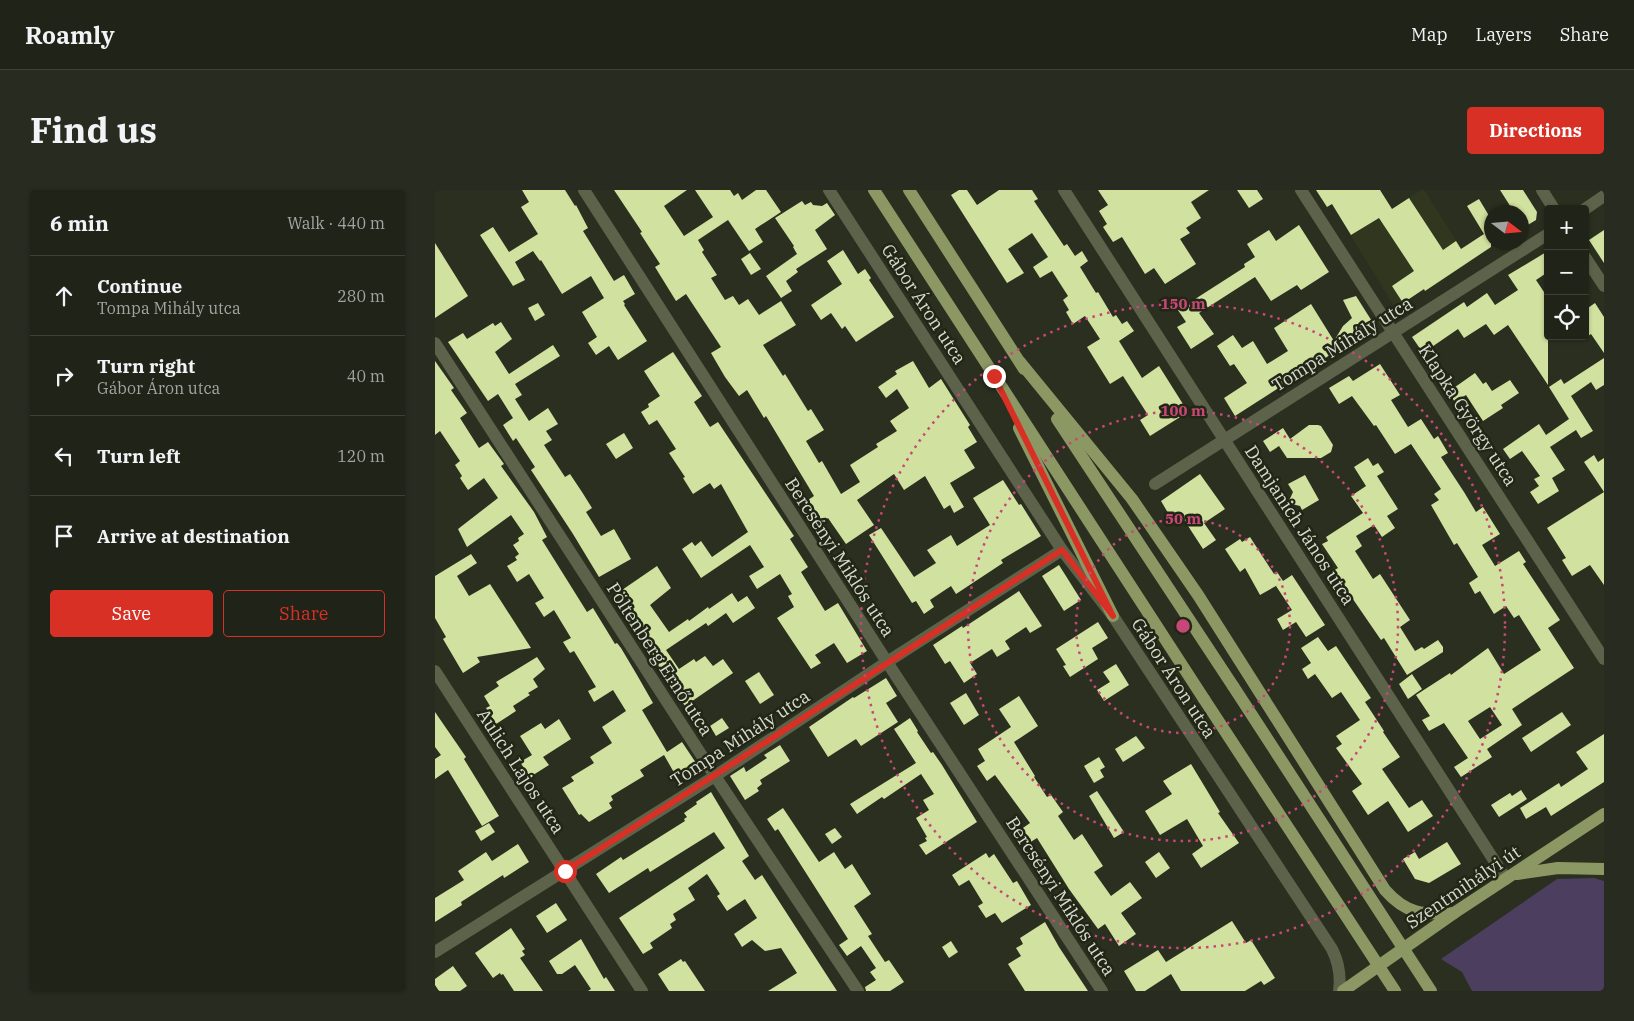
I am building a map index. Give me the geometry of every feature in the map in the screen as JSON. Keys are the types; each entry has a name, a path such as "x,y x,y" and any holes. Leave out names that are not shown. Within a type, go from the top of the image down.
{"main road":[{"path":"874,190 1395,991"},
{"path":"909,190 1431,991"},
{"path":"1020,362 1132,499 1198,595 1385,890 1396,902 1409,909 1435,914 1454,913"},
{"path":"994,376 1113,616"},
{"name":"Szentmihályi út","path":"1343,991 1454,913 1604,814"},
{"path":"1509,877 1557,868 1604,869"}],"street":[{"name":"Bercsényi Miklós utca","path":"584,190 887,662 1102,991"},
{"name":"Gábor Áron utca","path":"829,190 1062,550 1113,616 1332,949 1337,957 1341,978 1339,991"},
{"name":"Damjanich János utca","path":"1064,190 1509,877"},
{"name":"Klapka György utca","path":"1301,190 1604,659"},
{"path":"1542,190 1552,205"},
{"path":"1589,206 1604,196"},
{"name":"Tompa Mihály utca","path":"1155,484 1544,237"},
{"path":"1589,263 1604,286"},
{"name":"Pöltenberg Ernő utca","path":"435,344 857,991"},
{"name":"Tompa Mihály utca","path":"435,952 715,776 887,662 1062,550"},
{"name":"Aulich Lajos utca","path":"435,671 642,991"}],"shaded area":[{"path":"1421,190 1424,190 1470,262 1425,291 1424,289 1403,303 1402,301 1394,306 1351,236"},
{"path":"1594,878 1604,881 1604,991 1472,991 1462,972 1441,959 1557,879"}],"building":[{"path":"522,190 565,190 576,205 588,228 583,231 614,281 624,275 635,294 623,301 624,305 647,341 618,360 609,346 596,355 588,343 597,337 582,312 604,298 591,276 562,294 541,260 533,251 515,262 525,280 513,286 480,235 493,227 509,252 538,234 521,207 529,202"},
{"path":"614,190 687,190 664,206 684,236 713,217 695,190 730,190 734,196 738,193 742,200 756,190 766,190 781,212 755,229 763,242 749,251 728,220 698,240 704,250 702,252 717,275 711,278 725,300 733,296 739,305 748,299 759,315 781,301 796,325 763,345 783,376 785,374 808,411 811,409 824,430 806,441 819,463 822,461 841,494 860,482 850,465 878,447 876,444 897,431 890,421 909,408 897,389 886,398 878,387 897,374 895,371 913,361 929,388 941,379 970,425 968,427 977,442 964,450 975,468 950,483 964,507 954,513 950,505 944,509 925,476 904,490 894,474 857,500 874,525 846,544 828,518 823,522 808,500 814,496 766,416 764,418 747,390 739,396 725,377 711,353 721,347 686,294 676,301 655,267 660,264 640,233 642,232"},
{"path":"959,190 967,190 977,205 999,190 1032,190 1038,199 1034,201 1064,246 1067,244 1075,256 1082,251 1088,261 1080,267 1113,317 1116,315 1122,324 1127,321 1134,331 1119,341 1142,378 1159,366 1188,412 1150,436 1140,420 1148,415 1123,376 1110,384 1087,347 1100,339 1085,316 1073,324 1066,312 1069,310 1063,300 1068,296 1052,271 1040,278 1033,267 1048,257 1032,233 1008,249 1024,273 1007,283 951,195"},
{"path":"1098,190 1209,190 1191,202 1201,218 1186,228 1190,233 1180,239 1196,264 1165,284 1154,268 1145,274 1122,237 1113,242 1103,227 1107,224 1099,211 1108,205"},
{"path":"1237,190 1257,190 1263,199 1249,208"},
{"path":"1316,190 1380,190 1392,209 1409,198 1443,250 1456,241 1461,249 1484,234 1484,250 1486,250 1425,291 1424,289 1403,303 1392,286 1414,271 1379,218 1351,235 1332,204 1327,207"},
{"path":"1500,190 1523,190 1537,212 1536,220 1529,224 1529,205 1510,205"},
{"path":"1479,199 1484,207 1484,234 1467,206"},
{"path":"802,201 805,205 811,202 813,205 822,206 827,203 835,215 815,230 827,249 796,269 798,272 786,281 792,291 781,298 766,276 797,254 794,246 775,218"},
{"path":"1299,225 1329,272 1301,290 1297,285 1271,301 1255,277 1199,313 1214,334 1191,349 1177,327 1186,322 1178,310 1245,267 1244,264 1255,257 1247,244 1269,230 1276,241"},
{"path":"1604,230 1604,263 1589,240"},
{"path":"435,243 468,296 435,318"},
{"path":"843,250 858,274 865,269 871,278 869,280 894,317 856,342 845,326 842,329 831,313 821,320 811,305 842,284 827,261"},
{"path":"750,253 761,269 751,275 741,259"},
{"path":"1544,253 1544,275 1536,280 1544,292 1544,340 1548,340 1548,385 1508,325 1494,335 1486,324 1464,338 1458,329 1423,353 1412,337 1464,302 1467,307 1487,293 1495,305 1518,290 1508,275"},
{"path":"1356,296 1375,326 1235,416 1224,398 1247,383 1234,364 1230,366 1217,346 1233,335 1242,348 1253,341 1267,364 1288,351 1274,328 1311,304 1334,341 1343,326 1352,318 1343,300"},
{"path":"538,303 545,315 535,321 528,308"},
{"path":"1595,303 1604,317 1604,353 1591,334 1589,335 1589,307"},
{"path":"501,322 512,339 495,352 509,374 553,345 560,356 515,384 522,395 515,399 529,421 548,408 558,424 546,431 552,440 544,445 565,477 570,474 582,492 592,508 586,512 601,536 614,529 631,559 599,577 531,470 535,467 516,438 513,441 503,425 513,418 498,394 488,401 448,342 463,333 467,339 493,323 495,326"},
{"path":"673,352 702,396 694,402 710,427 718,422 794,536 790,539 808,567 801,572 825,611 838,603 867,651 847,663 834,643 815,655 821,663 811,669 777,618 794,607 788,596 792,594 780,574 757,589 749,576 764,567 750,545 701,578 682,549 692,542 695,546 701,541 712,557 748,532 721,484 714,489 710,483 693,494 683,478 685,477 669,453 676,449 657,420 649,425 641,412 649,407 648,404 660,396 644,371"},
{"path":"1604,358 1604,385 1596,390 1591,382 1571,396 1593,431 1581,438 1576,430 1550,447 1565,470 1552,478 1559,491 1538,504 1530,492 1539,486 1534,479 1540,476 1522,451 1510,459 1503,449 1539,424 1546,435 1569,419 1549,387 1561,379 1564,384"},
{"path":"435,361 454,388 451,390 467,413 460,418 479,448 488,442 504,464 501,466 534,512 547,537 542,540 587,612 593,608 615,644 617,643 621,648 653,703 642,710 667,752 682,742 696,763 676,776 664,755 640,770 644,776 611,796 613,800 609,803 612,808 589,822 581,814 579,815 562,788 574,781 571,777 594,763 590,757 612,743 602,727 626,711 613,690 594,702 588,691 596,687 574,651 570,653 563,642 571,638 554,610 544,617 535,603 544,598 529,574 517,582 507,566 517,560 515,557 519,554 513,545 524,534 511,515 467,547 458,529 498,498 484,478 468,490 460,478 462,476 455,465 460,461 440,431 435,435"},
{"path":"1380,364 1400,395 1391,400 1408,427 1421,419 1434,439 1438,436 1448,453 1441,457 1476,512 1483,507 1500,534 1482,545 1495,566 1519,551 1526,562 1523,564 1560,620 1548,628 1574,668 1512,709 1522,725 1487,749 1492,757 1461,777 1454,767 1468,758 1444,723 1429,731 1422,720 1430,716 1416,695 1450,673 1451,675 1488,648 1504,674 1541,650 1519,615 1514,618 1506,606 1494,614 1480,591 1475,594 1469,583 1478,577 1457,543 1454,545 1431,505 1439,500 1434,494 1441,489 1411,444 1395,454 1376,425 1374,426 1352,396 1339,404 1329,388 1349,376 1353,381","holes":["1490,707 1502,725 1480,739 1468,721"]},
{"path":"1475,373 1483,384 1486,382 1492,391 1510,380 1519,393 1501,405 1503,408 1483,421 1466,395 1455,402 1448,392"},
{"path":"1309,425 1321,426 1333,445 1331,452 1321,458 1287,458 1279,446 1270,452 1263,441 1283,428 1290,439"},
{"path":"624,433 633,448 616,459 606,444"},
{"path":"1594,455 1598,462 1604,458 1604,492 1584,462"},
{"path":"1368,458 1373,466 1378,463 1384,472 1377,476 1398,509 1387,516 1395,528 1382,537 1374,525 1356,536 1362,546 1355,551 1373,579 1380,574 1410,620 1400,627 1415,651 1422,647 1424,649 1438,640 1443,647 1443,652 1407,675 1384,638 1381,640 1346,589 1338,594 1326,575 1338,568 1322,544 1328,541 1326,537 1363,513 1351,496 1366,486 1354,467"},
{"path":"1200,474 1225,509 1204,523 1216,540 1203,549 1179,512 1171,518 1161,501"},
{"path":"1305,475 1319,500 1302,510 1300,506 1288,503 1293,492 1288,484"},
{"path":"1003,480 1041,536 1001,560 1003,563 956,594 951,586 930,600 934,607 924,614 916,601 912,603 869,535 881,528 914,577 936,563 927,550 951,535 957,546 990,525 973,498"},
{"path":"1604,492 1604,585 1590,565 1572,576 1562,560 1566,558 1547,528"},
{"path":"1250,537 1274,574 1277,572 1283,581 1292,575 1325,625 1306,637 1296,622 1283,630 1277,619 1292,610 1276,586 1283,582 1260,595 1245,568 1240,572 1225,549 1240,539 1242,542"},
{"path":"471,554 477,563 457,576 469,596 490,584 531,648 477,657 480,662 463,673 443,639 446,637 435,618 435,576"},
{"path":"1059,565 1081,600 1064,611 1042,576"},
{"path":"657,566 671,588 650,605 669,632 732,593 738,602 747,596 755,608 733,623 726,613 708,626 706,623 666,650 679,669 694,659 696,662 705,656 713,666 723,659 733,673 685,706 620,608 630,601 622,590"},
{"path":"1019,591 1042,626 1030,633 1026,627 1005,641 1010,649 997,657 992,649 970,663 977,674 964,683 950,661 945,664 933,645 962,626 963,628"},
{"path":"1098,622 1108,638 1092,648 1098,659 1070,677 1063,666 1066,665 1056,649"},
{"path":"1318,637 1328,651 1336,646 1371,698 1365,702 1400,757 1382,769 1409,808 1422,800 1433,816 1408,832 1388,801 1368,815 1352,791 1362,784 1336,748 1342,744 1336,736 1360,720 1341,692 1332,698 1315,674 1308,679 1302,669 1311,663 1301,648"},
{"path":"537,657 545,669 533,679 538,687 528,693 530,695 513,706 516,711 496,724 486,708 490,706 484,696 499,686 496,682"},
{"path":"1116,664 1129,685 1104,701 1097,690 1110,682 1103,672"},
{"path":"759,672 774,695 760,704 745,681"},
{"path":"1412,674 1422,689 1408,699 1399,684"},
{"path":"886,678 897,696 886,703 898,722 861,746 856,739 828,757 809,727 853,697"},
{"path":"966,693 979,715 964,725 950,703"},
{"path":"1019,696 1038,726 1014,742 1034,777 1047,797 1051,795 1063,812 1058,816 1074,840 1082,834 1103,866 1094,872 1111,896 1130,882 1142,898 1121,913 1136,934 1119,946 1105,924 1098,929 1069,889 1037,838 1029,843 1020,830 1030,823 995,775 987,781 977,766 985,761 978,749 1011,727 999,709"},
{"path":"435,712 466,757 464,759 499,816 482,826 448,770 435,779 435,759 441,755 435,747"},
{"path":"1562,712 1571,725 1531,752 1522,738"},
{"path":"722,718 729,728 716,736 710,726"},
{"path":"910,718 917,732 931,753 933,752 942,765 977,822 926,855 919,845 927,841 925,838 927,837 916,818 929,810 923,800 934,794 921,774 884,799 882,797 857,814 850,804 916,763 894,729"},
{"path":"559,719 571,739 543,757 549,765 530,777 520,762 532,755 520,736 541,723 545,729"},
{"path":"1604,734 1604,782 1551,816 1546,807 1526,819 1520,808 1559,783 1561,787 1588,769 1576,752"},
{"path":"1136,736 1145,748 1123,762 1115,749"},
{"path":"780,745 790,761 760,780 762,784 757,788 759,791 745,800 730,776 744,767 746,772 767,758 764,755"},
{"path":"1099,757 1105,767 1100,770 1104,777 1094,783 1084,766"},
{"path":"1191,764 1220,812 1218,813 1239,843 1201,868 1192,854 1203,846 1187,819 1160,835 1145,811 1172,794 1163,781"},
{"path":"1521,790 1527,799 1499,817 1491,805 1510,793 1512,796"},
{"path":"1097,791 1124,832 1114,838 1089,796"},
{"path":"711,792 749,856 742,861 755,880 762,875 837,991 768,991 797,973 781,948 765,951 752,940 742,947 734,934 757,918 745,899 727,911 717,896 720,894 707,874 688,888 695,900 673,914 676,920 670,924 672,928 650,943 653,948 643,954 619,918 725,848 714,832 650,872 648,868 609,893 596,874 621,857 623,860 685,821 684,819 687,817 684,813"},
{"path":"783,808 819,862 834,852 845,869 852,864 871,894 854,906 872,934 868,936 885,962 889,960 904,982 890,991 866,991 865,987 876,980 870,972 876,968 861,946 847,956 839,945 848,939 778,829 775,831 767,819"},
{"path":"489,823 495,832 481,841 475,831"},
{"path":"835,828 842,837 832,844 825,834"},
{"path":"1447,842 1461,864 1429,883 1415,879 1403,859 1415,852 1419,859"},
{"path":"518,844 529,862 504,878 503,875 461,902 462,905 435,922 435,898 464,880 458,871 486,852 492,861"},
{"path":"1159,852 1170,868 1156,878 1145,862"},
{"path":"986,853 989,858 994,854 1013,883 1017,881 1031,905 1002,923 995,913 986,918 978,906 983,903 969,880 959,886 952,875"},
{"path":"556,903 567,920 547,933 536,916"},
{"path":"1232,921 1246,943 1251,940 1275,978 1264,985 1261,981 1245,991 1181,991 1171,974 1145,991 1136,991 1124,971 1158,950 1166,962"},
{"path":"1045,922 1088,991 1025,991 1008,964 1021,956 1016,948 1023,944 1020,938"},
{"path":"511,928 525,949 522,951 525,955 520,958 543,991 514,991 503,974 501,975 500,973 493,978 475,953"},
{"path":"581,939 604,979 606,977 615,991 588,991 591,989 575,965 562,974 557,974 549,961"},
{"path":"951,941 958,952 949,958 942,947"},
{"path":"681,959 683,962 685,961 705,991 669,991 658,974"},
{"path":"453,966 467,986 460,991 439,991 435,985 435,979"}],"route":[{"path":"565,871 715,776 887,662 1062,550 1113,616 994,376"}]}
